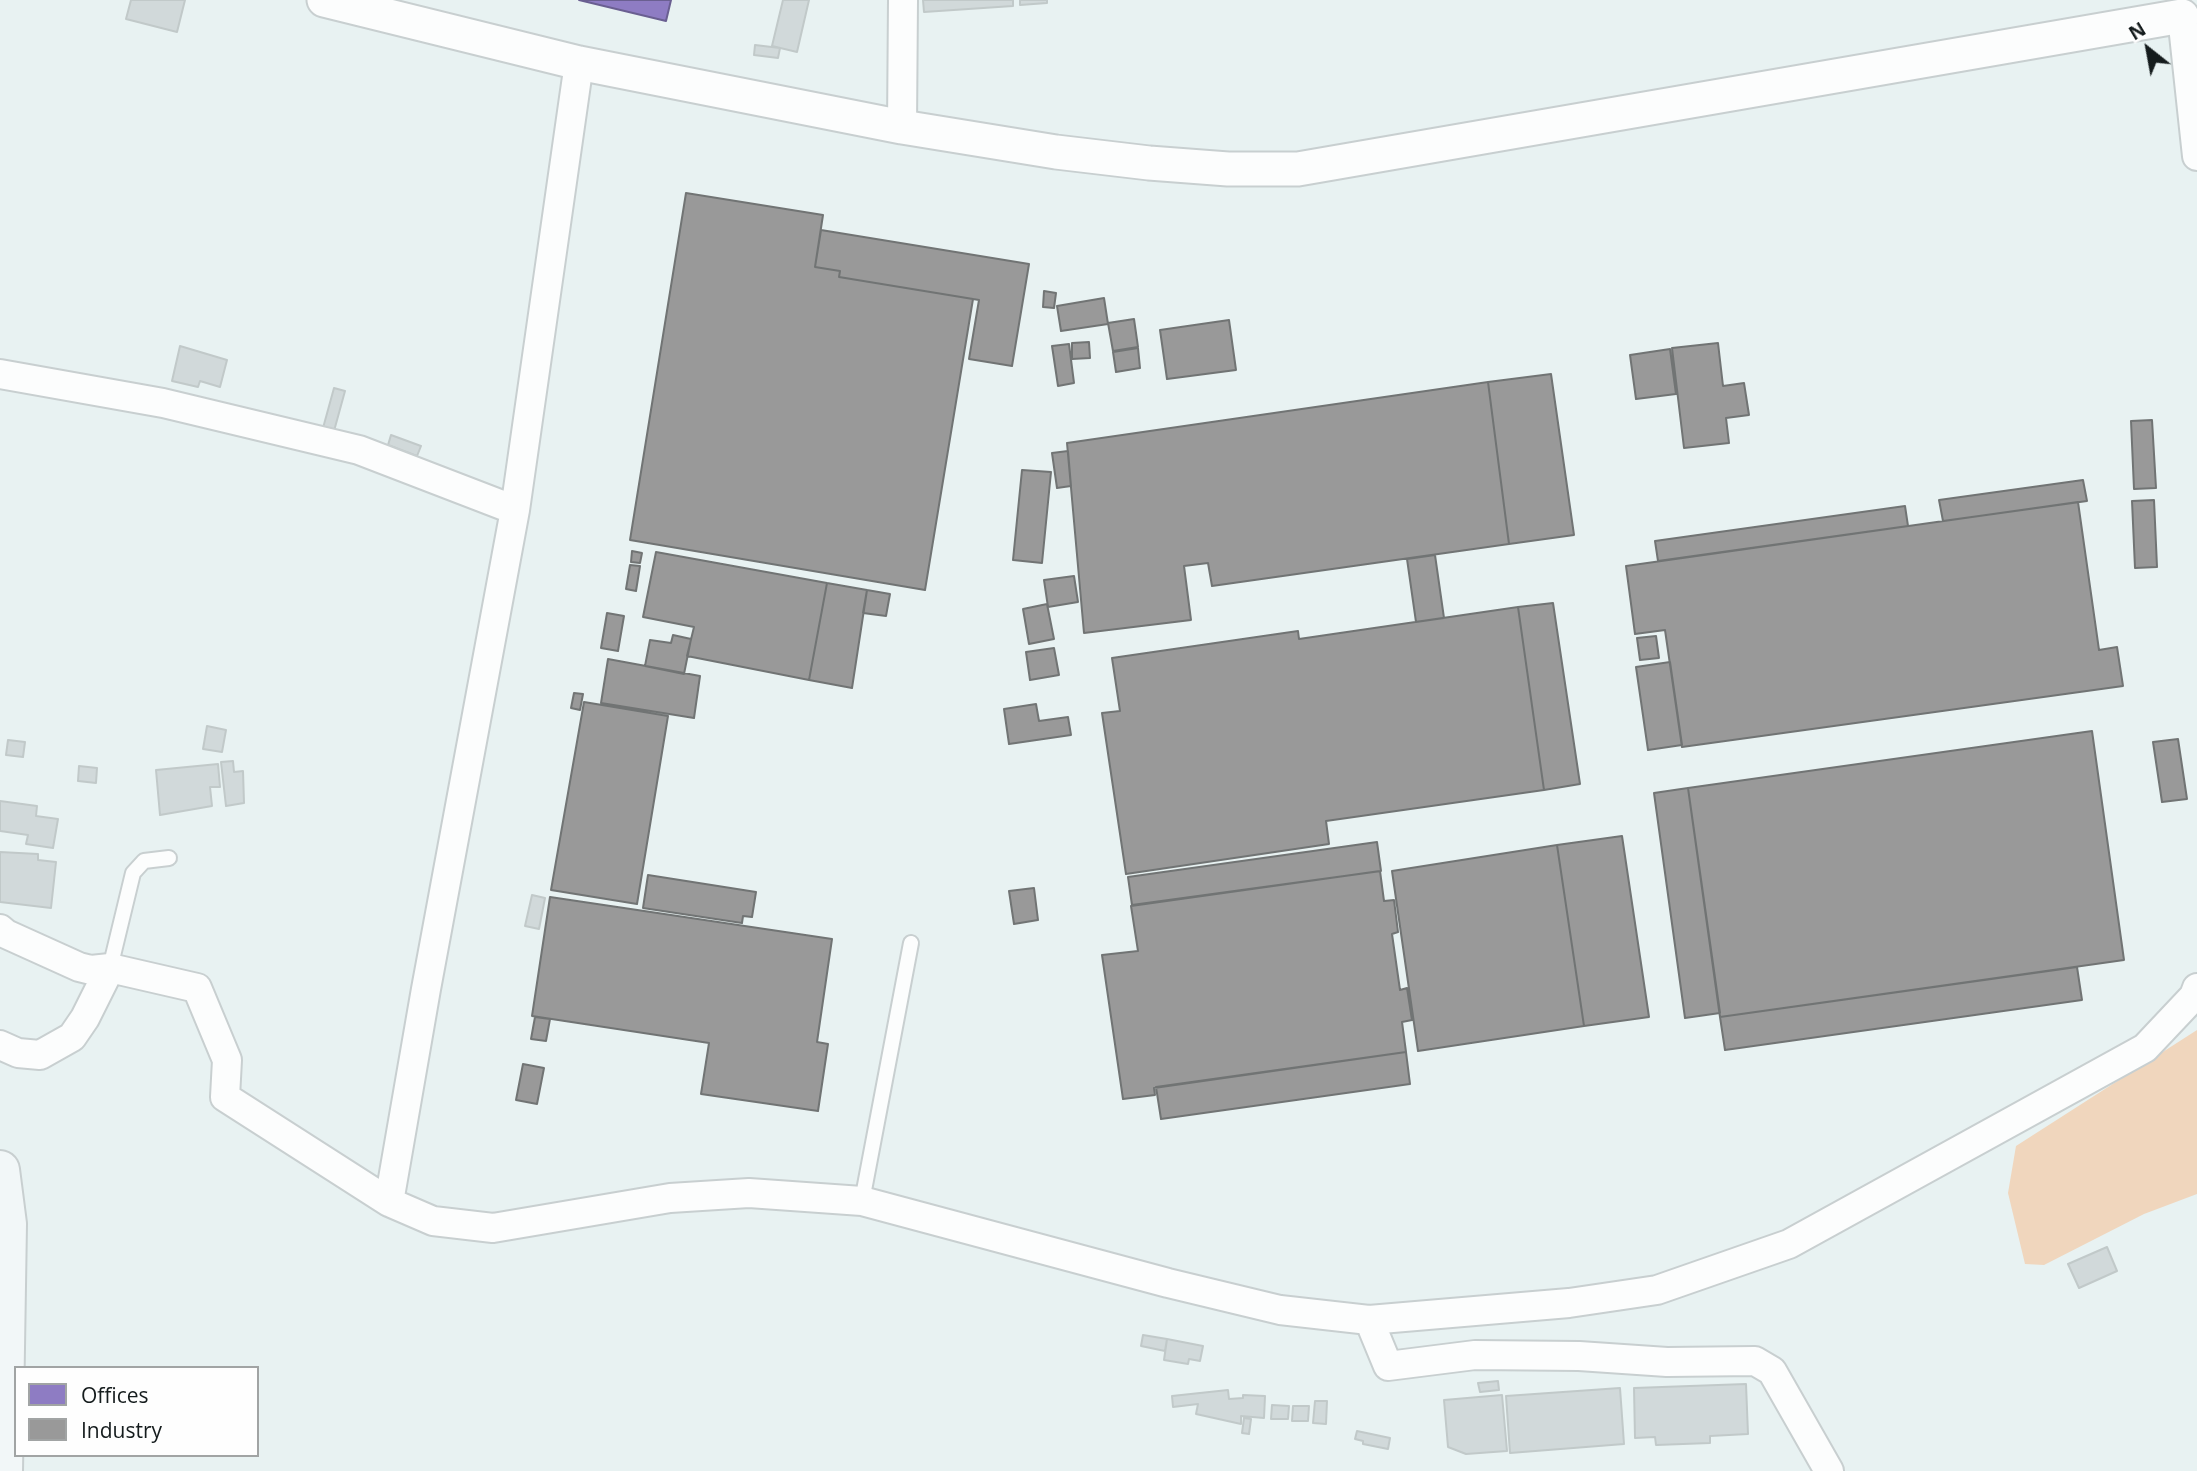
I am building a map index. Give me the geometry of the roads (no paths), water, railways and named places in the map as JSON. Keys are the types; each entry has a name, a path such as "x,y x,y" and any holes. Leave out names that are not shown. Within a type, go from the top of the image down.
{"main road":[{"path":"0,1170 7,1224 3,1339 3,1471"}],"street":[{"path":"324,0 579,63 902,127 1056,152 1228,169 1298,169 2182,16 2197,156"},
{"path":"902,127 903,0"},
{"path":"389,1202 515,510 579,63"},
{"path":"0,374 163,403 359,450 515,510"},
{"path":"0,929 79,967 91,970 110,968 197,988 227,1060 225,1097 389,1202 433,1221 494,1228 670,1198 749,1193 862,1200 1168,1283 1280,1310 1369,1320 1569,1303 1657,1290 1789,1244 2145,1048 2194,996 2197,988"},
{"path":"0,1045 18,1053 40,1055 72,1037 85,1018 110,968"},
{"path":"1369,1320 1388,1366 1475,1355 1579,1356 1667,1363 1755,1361 1772,1371 1829,1471"}],"lane":[{"path":"110,968 133,873 144,862 169,858"},
{"path":"862,1200 911,943"}]}
